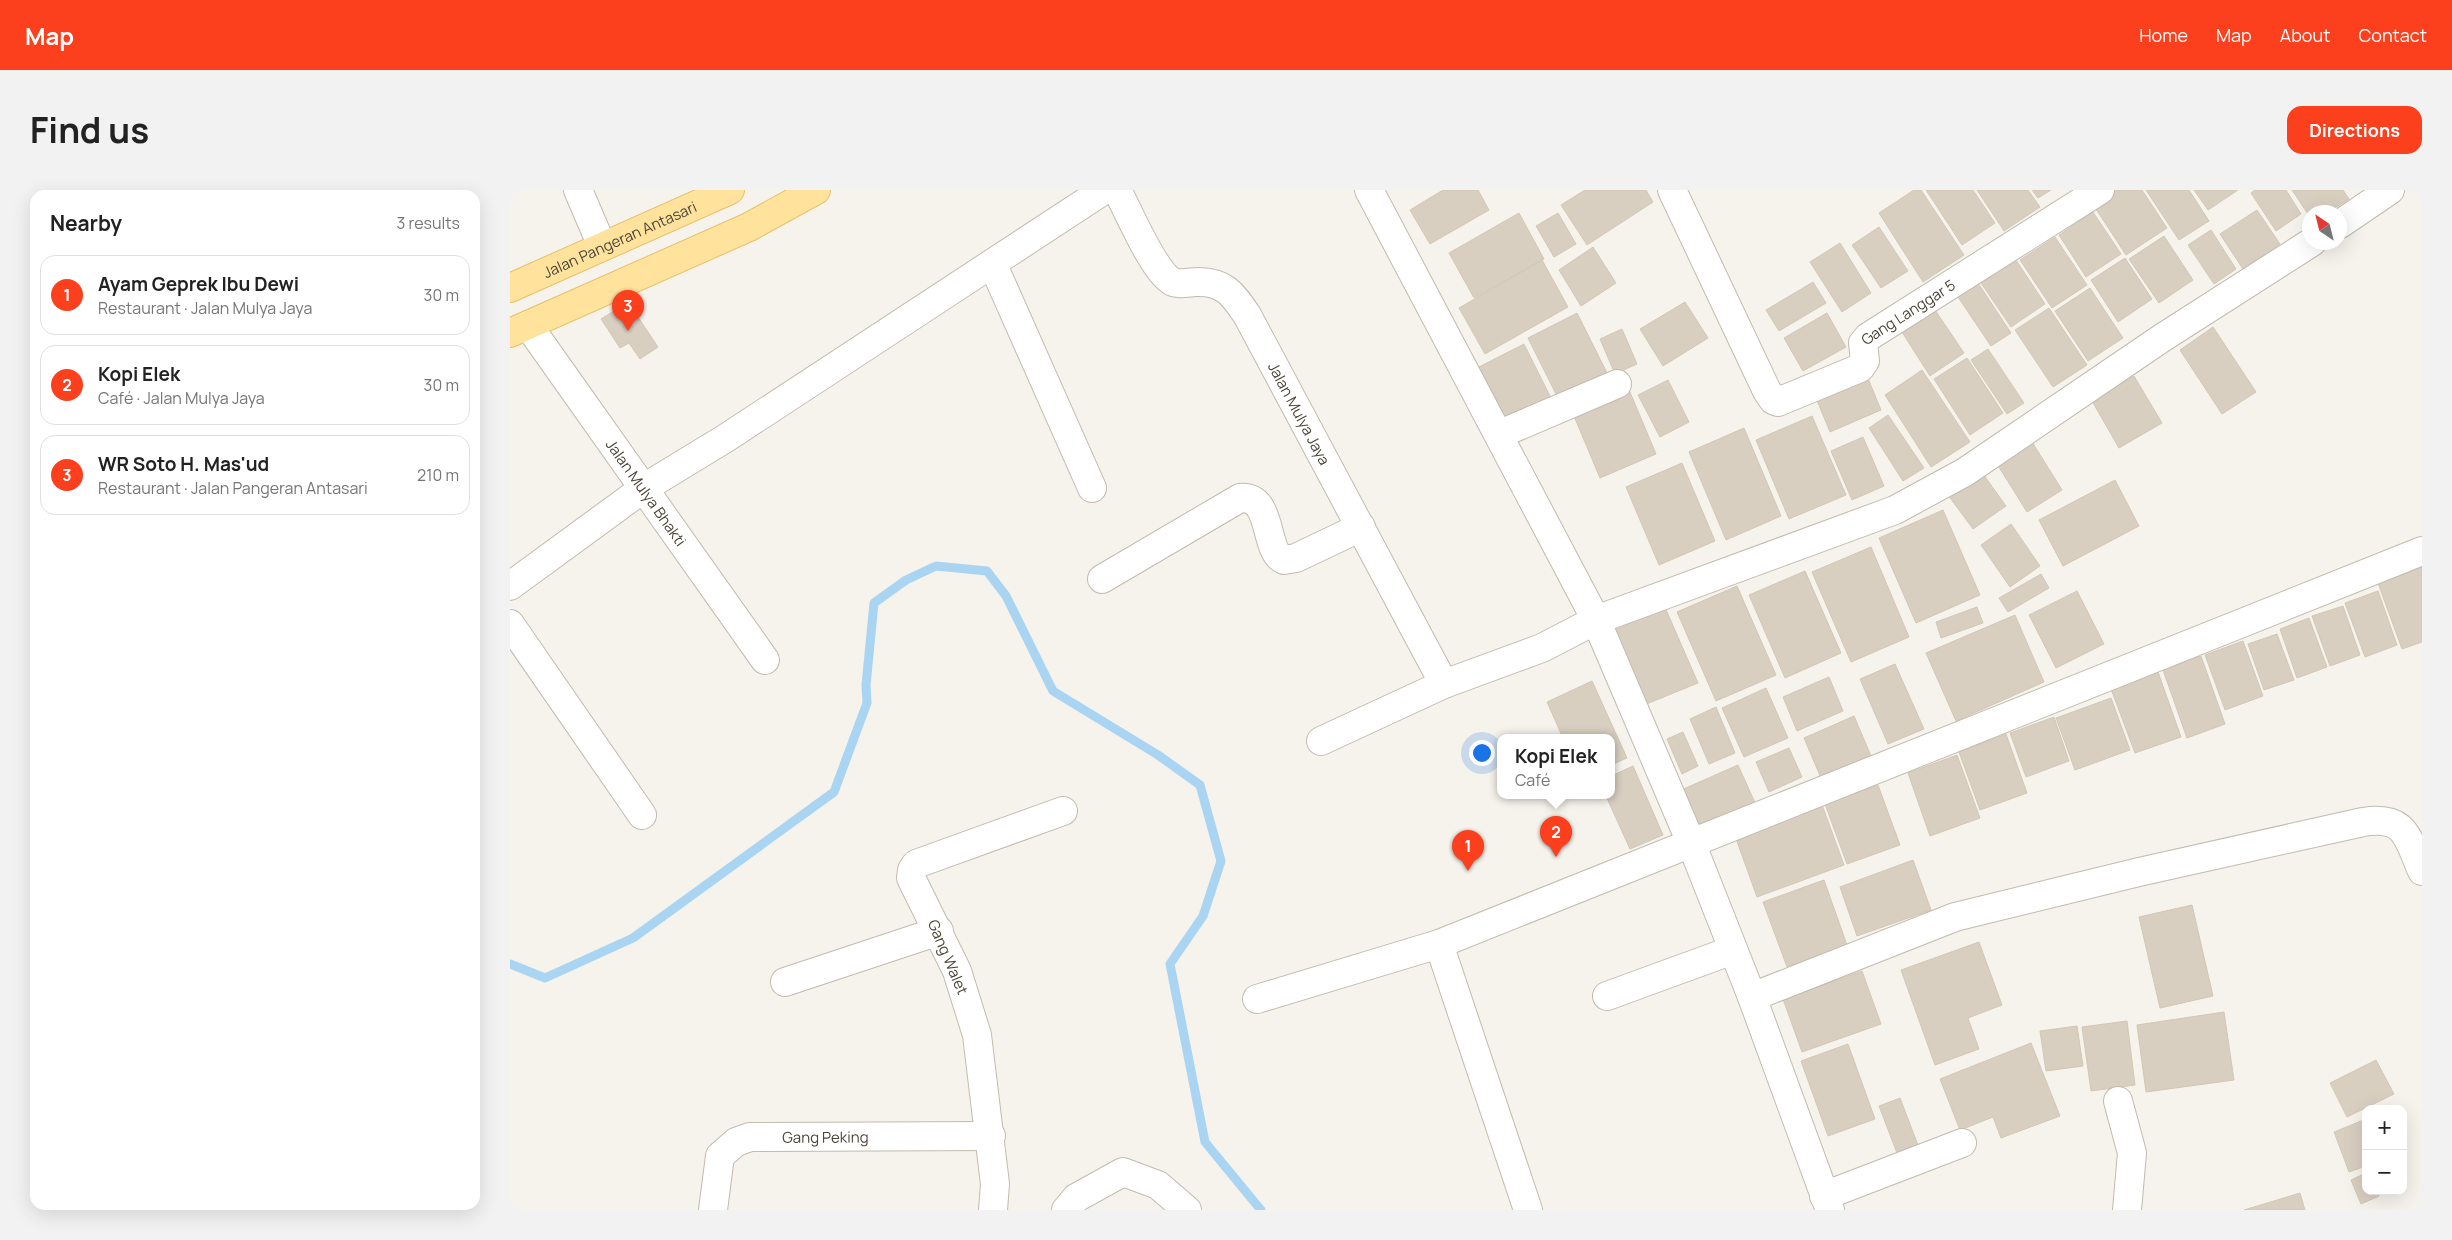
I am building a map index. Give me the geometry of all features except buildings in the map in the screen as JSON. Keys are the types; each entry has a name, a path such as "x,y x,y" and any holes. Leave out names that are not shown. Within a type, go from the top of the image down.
{"main road":[{"name":"Jalan Pangeran Antasari","path":"510,288 730,190"},
{"path":"519,329 749,227 816,190"}],"street":[{"path":"578,190 602,246"},
{"path":"510,586 644,488 726,438 993,265 1104,190"},
{"name":"Jalan Mulya Jaya","path":"1117,190 1154,262 1164,275 1173,282 1211,282 1231,291 1247,315 1444,684"},
{"path":"1369,190 1500,434 1596,620 1692,845 1734,950 1827,1203 1962,1143"},
{"name":"Gang Langgar 5","path":"1672,190 1768,392 1773,400 1778,402 1860,368 1865,362 1863,344 1868,337 2100,190"},
{"path":"2347,219 2390,190"},
{"path":"1321,741 1444,684 1542,648 1596,620 1895,510 1965,472 2162,338 2302,248"},
{"path":"993,265 1092,488"},
{"name":"Jalan Mulya Bhakti","path":"519,329 644,488 765,660"},
{"path":"1500,434 1617,384"},
{"path":"1102,578 1240,498 1247,497 1256,503 1264,517 1278,556 1284,560 1296,558 1361,527"},
{"path":"1257,999 1439,944 1692,845 2422,551"},
{"path":"510,624 642,815"},
{"name":"Gang Walet","path":"993,1210 995,1184 991,1136 978,1035 957,970 912,878 912,870 916,864 1063,811"},
{"path":"1752,997 1955,917 2139,872 2363,822 2386,820 2396,823 2405,834 2422,871"},
{"path":"784,982 939,931"},
{"path":"1439,944 1528,1210"},
{"path":"1607,996 1734,950"},
{"path":"2118,1101 2132,1153 2127,1210"},
{"name":"Gang Peking","path":"713,1210 717,1164 720,1156 736,1142 750,1137 991,1136"},
{"path":"1066,1210 1076,1198 1123,1172 1158,1185 1187,1210"}],"waterway":[{"path":"510,964 545,978 633,938 834,792 867,703 866,685 874,603 906,580 936,566 987,571 1006,596 1053,691 1158,755 1200,785 1221,861 1203,916 1170,964 1205,1142 1261,1210"}],"place":[{"name":"WR Soto H. Mas'ud","path":"628,331"},
{"name":"Kopi Elek","path":"1556,857"},
{"name":"Ayam Geprek Ibu Dewi","path":"1468,871"}]}
